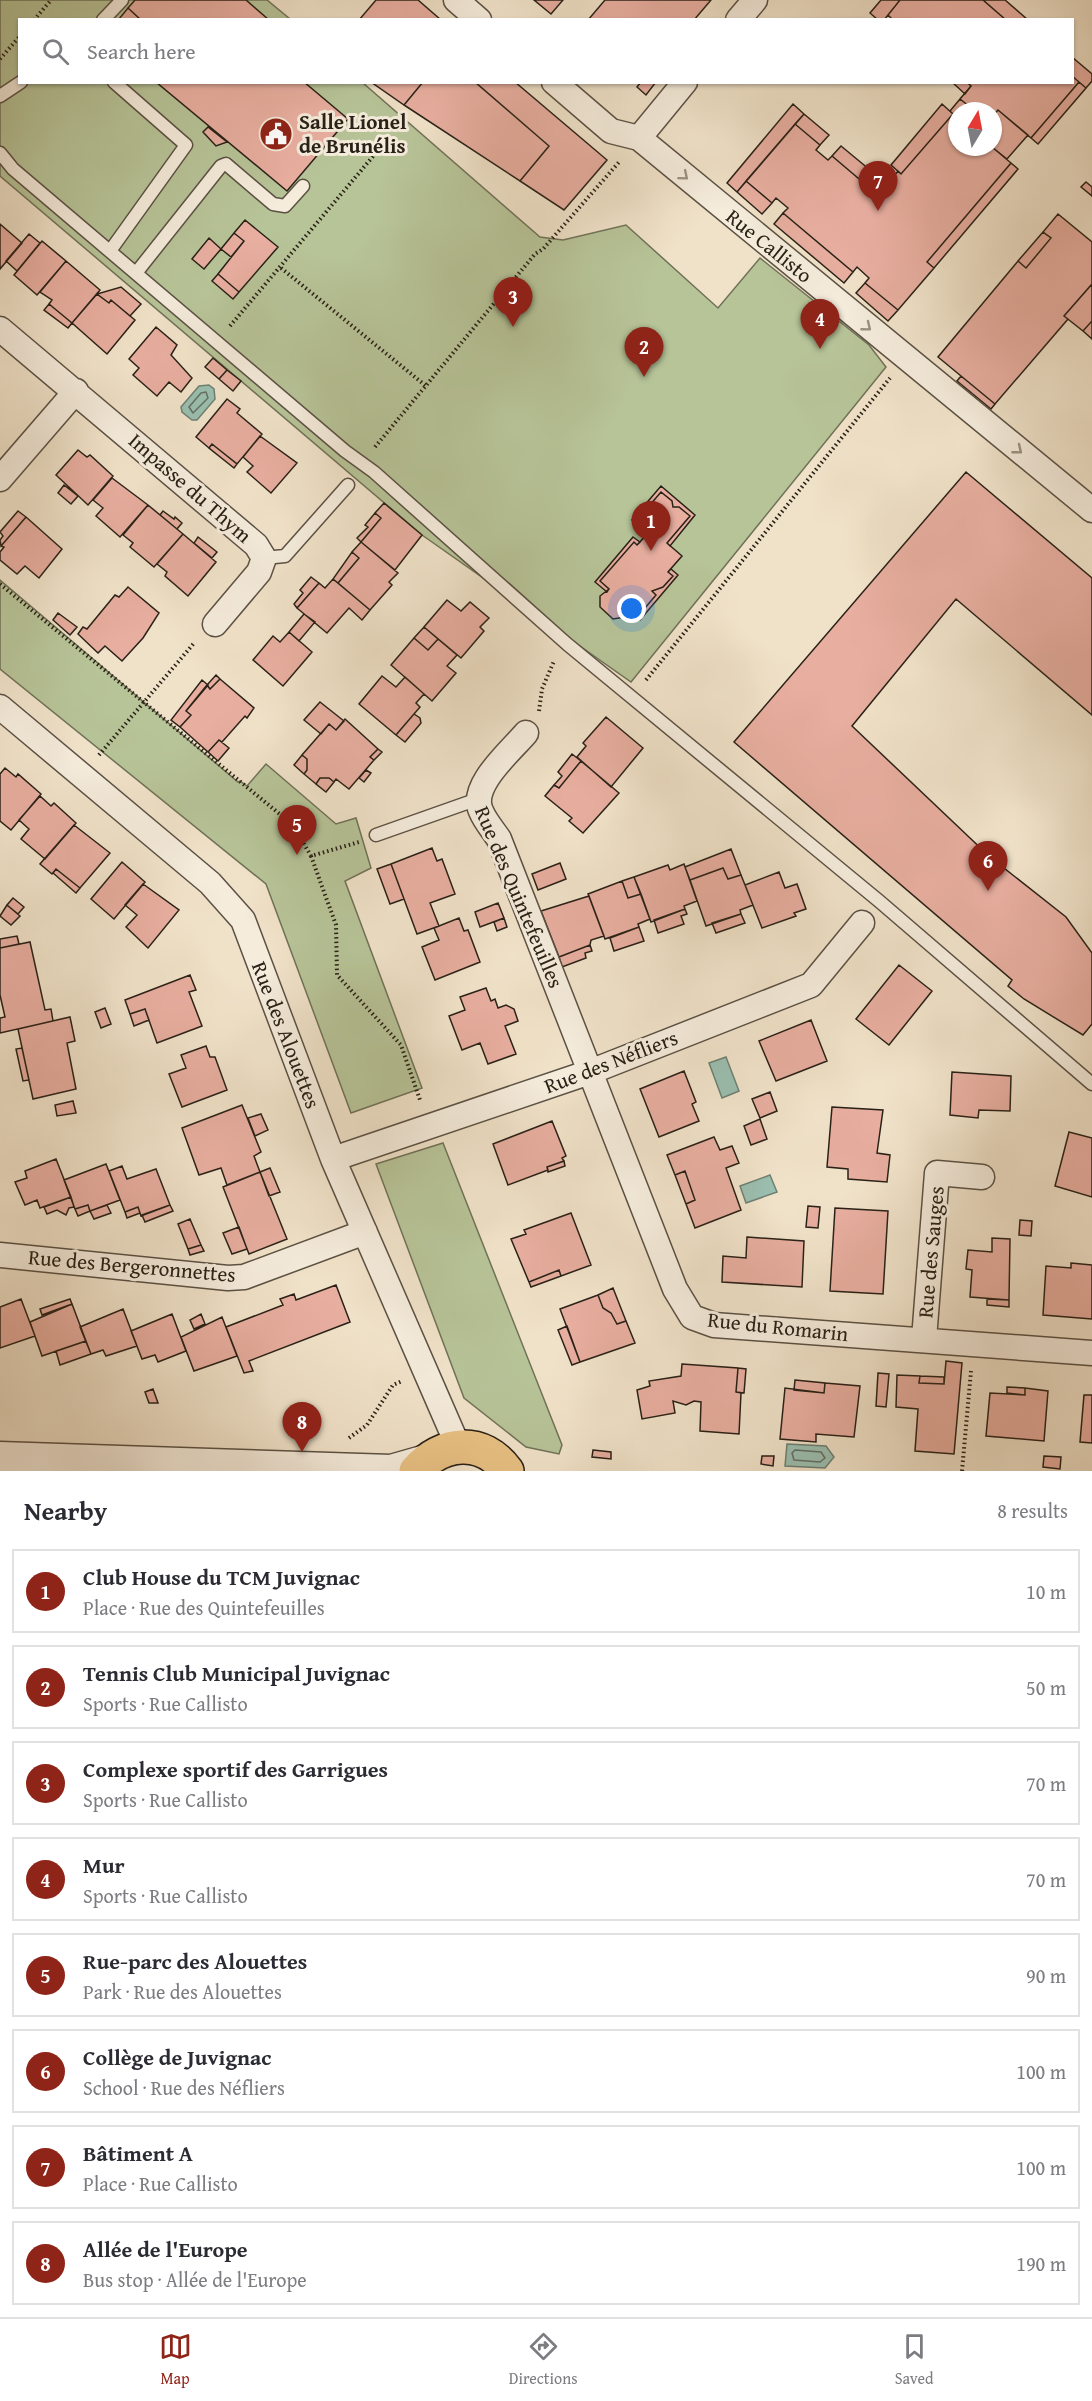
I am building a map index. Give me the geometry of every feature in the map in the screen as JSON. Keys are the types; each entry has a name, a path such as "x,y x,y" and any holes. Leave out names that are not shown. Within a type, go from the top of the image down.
{"main road":[{"path":"421,1465 441,1450 458,1446 489,1453 507,1471"}],"street":[{"path":"456,0 477,18"},
{"path":"740,18 755,0"},
{"name":"Rue Callisto","path":"556,84 611,131 639,138 1092,510"},
{"path":"639,138 683,84"},
{"name":"Impasse du Thym","path":"4,341 76,391 256,545 264,558 259,572 215,624"},
{"path":"0,480 76,391"},
{"name":"Rue des Alouettes","path":"0,707 210,883 243,920 333,1158 458,1446"},
{"name":"Rue des Quintefeuilles","path":"526,733 481,786 478,799 480,810 499,839 590,1072"},
{"name":"Rue des Néfliers","path":"333,1158 590,1072 811,985 862,923"},
{"name":"Rue du Romarin","path":"590,1072 675,1289 692,1317 714,1324 1092,1353"},
{"name":"Rue des Sauges","path":"924,1340 937,1173 982,1177"},
{"name":"Rue des Bergeronnettes","path":"0,1255 228,1278 244,1276 365,1233"},
{"path":"2,1460 391,1470 421,1465"}],"lane":[{"path":"105,18 122,0"},
{"path":"0,96 18,84"},
{"path":"110,251 186,145 116,84"},
{"path":"0,153 13,170 362,463 567,644 879,901 1092,1084"},
{"path":"136,273 221,166 226,164 273,204 285,206 303,186"},
{"path":"264,558 285,556 348,485"},
{"path":"375,835 478,799"}],"path":[{"path":"36,18 51,0"},
{"path":"0,59 18,38"},
{"path":"362,463 535,254 543,249 591,197 639,138"},
{"path":"227,329 281,268 375,154"},
{"path":"281,268 426,386"},
{"path":"632,698 906,359"},
{"path":"0,584 293,825 311,856 336,925 337,975 401,1045 429,1126"},
{"path":"82,776 195,642 215,624"},
{"path":"526,733 539,712 549,668 567,644"},
{"path":"311,856 363,841 375,835"},
{"path":"962,1471 973,1343"}],"shaded area":[{"path":"0,0 267,0 289,18 18,18 18,84 364,84 540,237 563,240 626,225 718,308 760,258 869,345 886,367 631,682 422,535 0,176"},
{"path":"0,580 238,782 247,786 266,764 336,824 356,818 371,868 345,881 422,1088 351,1113 266,884 0,669"},
{"path":"443,1143 562,1445 559,1454 526,1447 464,1398 376,1164"}],"water":[{"path":"209,385 214,389 215,399 197,420 192,420 182,412 181,407 199,386"},
{"path":"726,1057 739,1091 722,1098 709,1063"},
{"path":"770,1175 777,1192 746,1203 740,1186"},
{"path":"787,1444 826,1446 834,1457 825,1468 785,1466"}],"building":[{"path":"135,0 246,0 267,18 139,18 128,8"},
{"path":"376,0 418,0 439,18 361,18"},
{"path":"534,0 563,0 551,14"},
{"path":"605,0 711,0 696,18 590,18"},
{"path":"881,0 900,0 886,18 876,18 870,13"},
{"path":"900,0 983,0 1004,18 891,18 888,15"},
{"path":"983,0 1005,0 1026,18 1004,18"},
{"path":"128,8 139,18 120,18"},
{"path":"1074,59 1092,74 1092,81 1086,88 1074,78"},
{"path":"1074,78 1079,82 1031,138 1002,113 1002,102 964,102 960,99 971,86 969,84 1074,84"},
{"path":"1079,82 1086,88 1038,144 1031,138"},
{"name":"Salle Lionel de Brunélis","path":"158,84 306,84 348,119 287,191"},
{"path":"374,84 421,84 404,105"},
{"path":"421,84 477,84 549,146 520,181 404,105"},
{"path":"477,84 517,84 607,160 564,210 520,181 549,146"},
{"path":"639,84 654,84 646,95 637,87"},
{"path":"954,84 969,84 971,86 965,94"},
{"path":"793,104 804,114 737,192 727,183"},
{"path":"942,104 948,109 948,120 901,174 891,165"},
{"path":"1002,113 1028,135 1007,159 1002,155"},
{"path":"804,114 829,135 820,145 795,124"},
{"path":"948,120 948,156 1002,155 1011,163 927,262 934,268 898,310 865,283 869,278 857,267 853,272 783,213 788,208 776,198 772,203 746,181 795,124 820,145 816,150 828,160 832,156 878,195 898,171 901,174"},
{"path":"208,127 227,142 216,146 203,132"},
{"path":"841,146 887,184 878,195 832,156"},
{"path":"1011,163 1018,169 934,268 927,262"},
{"path":"746,181 772,203 762,214 737,192"},
{"path":"1086,182 1092,187 1092,196 1081,187"},
{"path":"783,213 853,272 844,283 774,224"},
{"path":"1058,214 1092,242 1092,284 1064,316 1068,319 995,404 938,357 1018,261 1026,268 1051,238 1043,232"},
{"path":"245,220 278,247 239,292 218,274 244,241 234,233"},
{"path":"0,224 22,243 0,269"},
{"path":"1043,232 1051,238 1026,268 1018,261"},
{"path":"234,233 244,241 231,257 221,249"},
{"path":"29,234 40,243 17,271 6,261"},
{"path":"209,238 221,249 204,269 192,259"},
{"path":"42,241 66,261 37,295 14,275"},
{"path":"66,261 100,290 72,323 49,304 52,300 40,292"},
{"path":"218,274 239,292 233,299 212,281"},
{"path":"865,283 898,310 888,321 856,293"},
{"path":"1092,284 1092,321 1083,331 1064,316"},
{"path":"121,287 141,304 130,316 111,300 109,303 97,294"},
{"path":"97,294 109,303 111,300 135,320 107,354 72,323"},
{"path":"49,304 72,323 68,328 44,310"},
{"path":"1092,321 1092,339 1083,331"},
{"path":"156,327 177,345 171,355 192,378 181,392 169,382 157,396 133,375 139,368 129,359"},
{"path":"213,358 227,370 219,379 205,367"},
{"path":"227,370 241,381 233,391 219,379"},
{"path":"961,376 995,404 991,409 957,381"},
{"path":"227,399 240,409 237,413 262,434 237,464 212,444 209,448 196,437"},
{"path":"260,436 297,463 271,493 247,472 253,466 243,457"},
{"path":"212,444 237,464 234,468 209,448"},
{"path":"78,450 87,457 90,455 113,476 88,505 56,475"},
{"path":"966,472 1092,578 1092,715 956,599 852,726 990,857 1066,917 1092,953 1092,1024 1083,1035 1024,999 1008,986 1012,980 734,742"},
{"path":"112,478 148,505 120,537 96,516 103,508 93,500"},
{"path":"64,485 78,496 71,504 58,493"},
{"path":"661,486 695,515 670,546 667,543 690,516 679,507 673,507 672,501 661,492 637,520 650,531 648,533 632,520"},
{"path":"661,492 672,501 673,507 679,507 690,516 667,543 682,556 668,572 673,576 663,587 652,591 656,595 639,615 627,605 623,609 628,613 625,617 613,619 600,607 600,596 609,589 600,581 634,542 637,545 650,531 637,520"},
{"path":"384,503 422,535 395,570 361,542 381,518 375,513"},
{"path":"148,505 183,534 154,567 130,547 133,543 123,535"},
{"path":"18,511 26,517 1,546 0,540 3,536 0,532"},
{"path":"163,511 182,523 177,529 160,515"},
{"path":"375,513 381,518 361,542 357,538 368,527 365,525"},
{"path":"26,517 62,549 39,578 25,566 17,574 0,560 0,552 4,547 1,546"},
{"path":"183,534 216,562 188,596 165,576 167,572 157,564"},
{"path":"198,537 217,552 212,558 194,543"},
{"path":"633,537 640,542 637,545 634,542 600,581 609,589 607,592 595,582"},
{"path":"361,542 398,573 389,582 392,585 370,610 338,583 359,558 352,552"},
{"path":"352,552 359,558 338,583 333,579"},
{"path":"671,569 678,575 640,620 625,608 627,605 639,615 656,595 652,591 663,587 673,576 668,572"},
{"path":"311,577 319,583 297,608 294,604 303,593 300,590"},
{"path":"333,579 370,610 362,620 349,608 327,633 297,608 319,583 325,588"},
{"path":"128,587 159,613 143,638 122,661 105,646 98,653 78,634 83,627 87,629 115,595 119,597"},
{"path":"447,600 461,611 470,602 489,618 480,627 484,631 461,658 424,627"},
{"path":"58,613 77,627 70,635 53,620"},
{"path":"304,614 315,622 299,641 289,632"},
{"path":"424,627 438,639 428,650 414,638"},
{"path":"289,632 312,652 283,686 253,660 273,636 280,642"},
{"path":"414,638 428,650 438,639 457,655 447,666 456,673 432,701 391,665"},
{"path":"216,675 220,679 210,689 207,685"},
{"path":"382,676 396,687 405,677 424,694 416,703 420,707 396,735 359,704"},
{"path":"220,679 254,708 222,742 219,740 208,752 180,727 191,715 186,711 207,685 210,689"},
{"path":"202,680 208,685 186,711 191,715 180,727 171,720"},
{"path":"320,702 344,721 336,730 329,724 321,734 304,720"},
{"path":"414,714 420,718 421,723 405,742 396,735"},
{"path":"606,717 643,748 611,787 577,757 586,746 583,743"},
{"path":"345,719 378,749 370,757 374,760 349,789 336,779 334,782 329,778 320,778 316,784 304,774 307,770 307,759 302,755 329,724 336,730"},
{"path":"219,740 229,748 218,761 208,752"},
{"path":"378,749 382,752 374,760 370,757"},
{"path":"572,754 581,761 559,788 554,785 562,776 558,772"},
{"path":"302,755 307,759 307,770 304,774 294,765"},
{"path":"581,761 619,793 583,833 569,821 572,818 545,796 554,785 559,788"},
{"path":"5,768 16,777 18,774 41,794 11,830 0,821 0,774"},
{"path":"366,770 371,773 364,782 359,778"},
{"path":"320,778 329,778 334,782 326,792 316,784"},
{"path":"40,796 51,806 54,803 76,823 45,859 21,839 29,829 19,820"},
{"path":"74,825 110,853 80,888 56,869 52,874 40,864"},
{"path":"432,848 437,861 442,859 455,894 430,903 439,926 417,934 391,864"},
{"path":"731,849 741,875 728,879 723,868 690,880 685,867"},
{"path":"122,862 145,882 114,919 91,899"},
{"path":"560,863 566,879 538,890 532,874"},
{"path":"391,864 404,899 390,904 377,869"},
{"path":"684,864 697,901 684,906 685,909 651,922 634,877 668,865 670,870"},
{"path":"723,868 728,879 741,875 753,905 740,910 741,914 706,926 690,880"},
{"path":"56,869 80,888 76,893 53,873"},
{"path":"779,872 785,888 797,884 806,909 794,913 796,916 762,928 745,885"},
{"path":"634,877 641,894 628,898 622,881"},
{"path":"622,881 628,898 641,894 650,919 638,924 639,927 605,939 588,894"},
{"path":"143,884 179,910 148,948 126,927 137,915 125,905"},
{"path":"589,896 604,936 591,940 590,945 559,957 541,911"},
{"path":"13,898 24,907 18,914 7,905"},
{"path":"498,903 504,918 480,927 475,912"},
{"path":"7,905 20,916 11,925 0,916"},
{"path":"685,909 687,914 681,916 684,924 658,933 654,920"},
{"path":"741,914 745,923 716,933 712,923"},
{"path":"459,918 464,931 468,930 480,962 435,980 422,947 439,940 434,928"},
{"path":"504,918 507,927 497,931 494,922"},
{"path":"639,927 644,941 614,951 610,938"},
{"path":"17,936 19,944 0,948 0,939"},
{"path":"30,942 45,1010 51,1009 53,1021 0,1033 0,1018 5,1017 0,995 0,948"},
{"path":"590,945 592,951 585,953 586,958 562,967 559,957"},
{"path":"899,965 932,991 889,1045 856,1019"},
{"path":"190,975 196,990 189,992 202,1026 157,1043 145,1009 130,1014 125,1000"},
{"path":"486,988 491,1001 495,999 498,1008 506,1005 514,1009 518,1021 505,1026 516,1054 488,1064 480,1043 462,1050 449,1016 465,1010 460,997"},
{"path":"105,1008 111,1024 101,1028 95,1012"},
{"path":"145,1009 149,1020 134,1026 130,1014"},
{"path":"70,1017 75,1041 67,1043 76,1089 33,1099 18,1029"},
{"path":"811,1020 827,1061 776,1081 759,1041"},
{"path":"206,1046 210,1057 215,1057 227,1090 182,1107 169,1074 186,1068 181,1055"},
{"path":"22,1048 29,1080 23,1081 16,1049"},
{"path":"684,1071 696,1102 692,1104 699,1121 659,1137 640,1089"},
{"path":"952,1072 1011,1076 1010,1111 979,1110 978,1118 950,1115"},
{"path":"770,1092 777,1111 760,1118 752,1099"},
{"path":"73,1101 76,1113 57,1116 55,1105"},
{"path":"242,1105 261,1152 254,1156 260,1172 227,1185 221,1168 199,1175 182,1128"},
{"path":"832,1107 883,1110 877,1153 890,1155 887,1182 848,1179 848,1169 827,1167"},
{"path":"261,1114 268,1130 255,1136 248,1118"},
{"path":"760,1119 767,1139 751,1145 744,1126"},
{"path":"552,1121 566,1156 562,1158 564,1161 547,1167 548,1170 508,1185 493,1144"},
{"path":"1069,1132 1092,1138 1092,1197 1055,1186"},
{"path":"714,1137 720,1150 732,1146 739,1163 726,1168 741,1210 695,1228 686,1204 695,1200 685,1171 675,1175 667,1155"},
{"path":"56,1159 71,1197 40,1208 37,1200 25,1205 15,1182 27,1178 25,1171"},
{"path":"564,1161 565,1166 548,1172 547,1167"},
{"path":"106,1164 120,1200 90,1211 88,1205 75,1209 64,1180"},
{"path":"122,1166 127,1179 156,1169 170,1205 141,1216 138,1207 125,1212 109,1171"},
{"path":"270,1168 280,1192 269,1196 260,1172"},
{"path":"685,1171 695,1200 686,1204 675,1175"},
{"path":"260,1172 287,1239 249,1254 223,1187"},
{"path":"71,1197 74,1207 69,1208 66,1215 57,1210 47,1214 44,1207"},
{"path":"88,1205 90,1211 78,1216 75,1209"},
{"path":"107,1205 111,1213 94,1219 90,1211"},
{"path":"170,1205 173,1211 145,1222 142,1215"},
{"path":"808,1206 820,1207 818,1228 806,1227"},
{"path":"138,1207 140,1213 127,1218 125,1212"},
{"path":"835,1208 888,1211 883,1294 830,1291"},
{"path":"571,1213 591,1265 561,1276 559,1270 529,1282 511,1239 526,1234 524,1230"},
{"path":"190,1219 201,1245 188,1249 178,1224"},
{"path":"1020,1220 1032,1221 1031,1236 1019,1235"},
{"path":"239,1227 247,1249 232,1254 223,1233"},
{"path":"747,1237 804,1241 802,1287 722,1282 723,1256 746,1258"},
{"path":"992,1238 1010,1239 1009,1300 970,1297 972,1270 966,1269 968,1250 992,1252"},
{"path":"201,1245 204,1251 190,1255 188,1249"},
{"path":"1071,1263 1092,1265 1092,1319 1043,1315 1046,1266 1071,1268"},
{"path":"559,1270 561,1276 531,1287 529,1282"},
{"path":"336,1285 350,1322 249,1361 253,1371 244,1373 226,1327 283,1305 280,1299 294,1294 296,1300"},
{"path":"613,1288 626,1321 617,1324 611,1313 603,1308 598,1295"},
{"path":"598,1295 603,1308 611,1313 617,1324 626,1321 635,1343 580,1362 560,1309"},
{"path":"21,1299 35,1336 0,1348 0,1307"},
{"path":"70,1299 72,1304 42,1315 40,1309"},
{"path":"987,1299 1009,1300 1009,1307 987,1305"},
{"path":"72,1304 86,1341 42,1356 30,1322"},
{"path":"123,1309 137,1346 106,1356 103,1350 91,1354 80,1327"},
{"path":"172,1314 186,1351 158,1362 155,1355 142,1359 131,1331"},
{"path":"201,1314 205,1324 194,1329 190,1320"},
{"path":"222,1317 237,1356 194,1371 181,1337"},
{"path":"567,1326 580,1362 572,1365 558,1330"},
{"path":"86,1341 91,1354 60,1365 56,1351"},
{"path":"946,1361 962,1363 954,1454 915,1451 918,1409 896,1407 897,1375 920,1376 919,1383 944,1384"},
{"path":"682,1364 738,1368 736,1392 741,1393 739,1434 700,1431 701,1402 694,1401 686,1405 673,1401 675,1413 642,1419 637,1390 650,1386 649,1381 681,1376"},
{"path":"738,1368 746,1369 744,1393 736,1392"},
{"path":"878,1373 889,1374 886,1407 876,1406"},
{"path":"920,1376 944,1377 944,1384 919,1383"},
{"path":"795,1380 825,1383 824,1393 794,1390"},
{"path":"825,1383 860,1386 854,1437 816,1434 816,1442 780,1439 785,1388 824,1393"},
{"path":"1007,1387 1025,1388 1025,1395 1007,1393"},
{"path":"1025,1388 1048,1391 1044,1441 986,1436 990,1393 1025,1395"},
{"path":"153,1389 158,1403 149,1403 145,1392"},
{"path":"1084,1395 1092,1395 1092,1443 1080,1442"},
{"path":"593,1450 611,1452 611,1459 592,1457"},
{"path":"762,1456 774,1456 773,1466 761,1464"},
{"path":"1044,1456 1061,1457 1060,1469 1043,1467"}],"place":[{"name":"Salle Lionel de Brunélis","path":"276,134"},
{"name":"Bâtiment A","path":"878,211"},
{"name":"Complexe sportif des Garrigues","path":"513,327"},
{"name":"Mur","path":"820,349"},
{"name":"Tennis Club Municipal Juvignac","path":"644,377"},
{"name":"Club House du TCM Juvignac","path":"651,551"},
{"name":"Rue-parc des Alouettes","path":"297,855"},
{"name":"Collège de Juvignac","path":"988,891"},
{"name":"Allée de l'Europe","path":"302,1452"}]}
